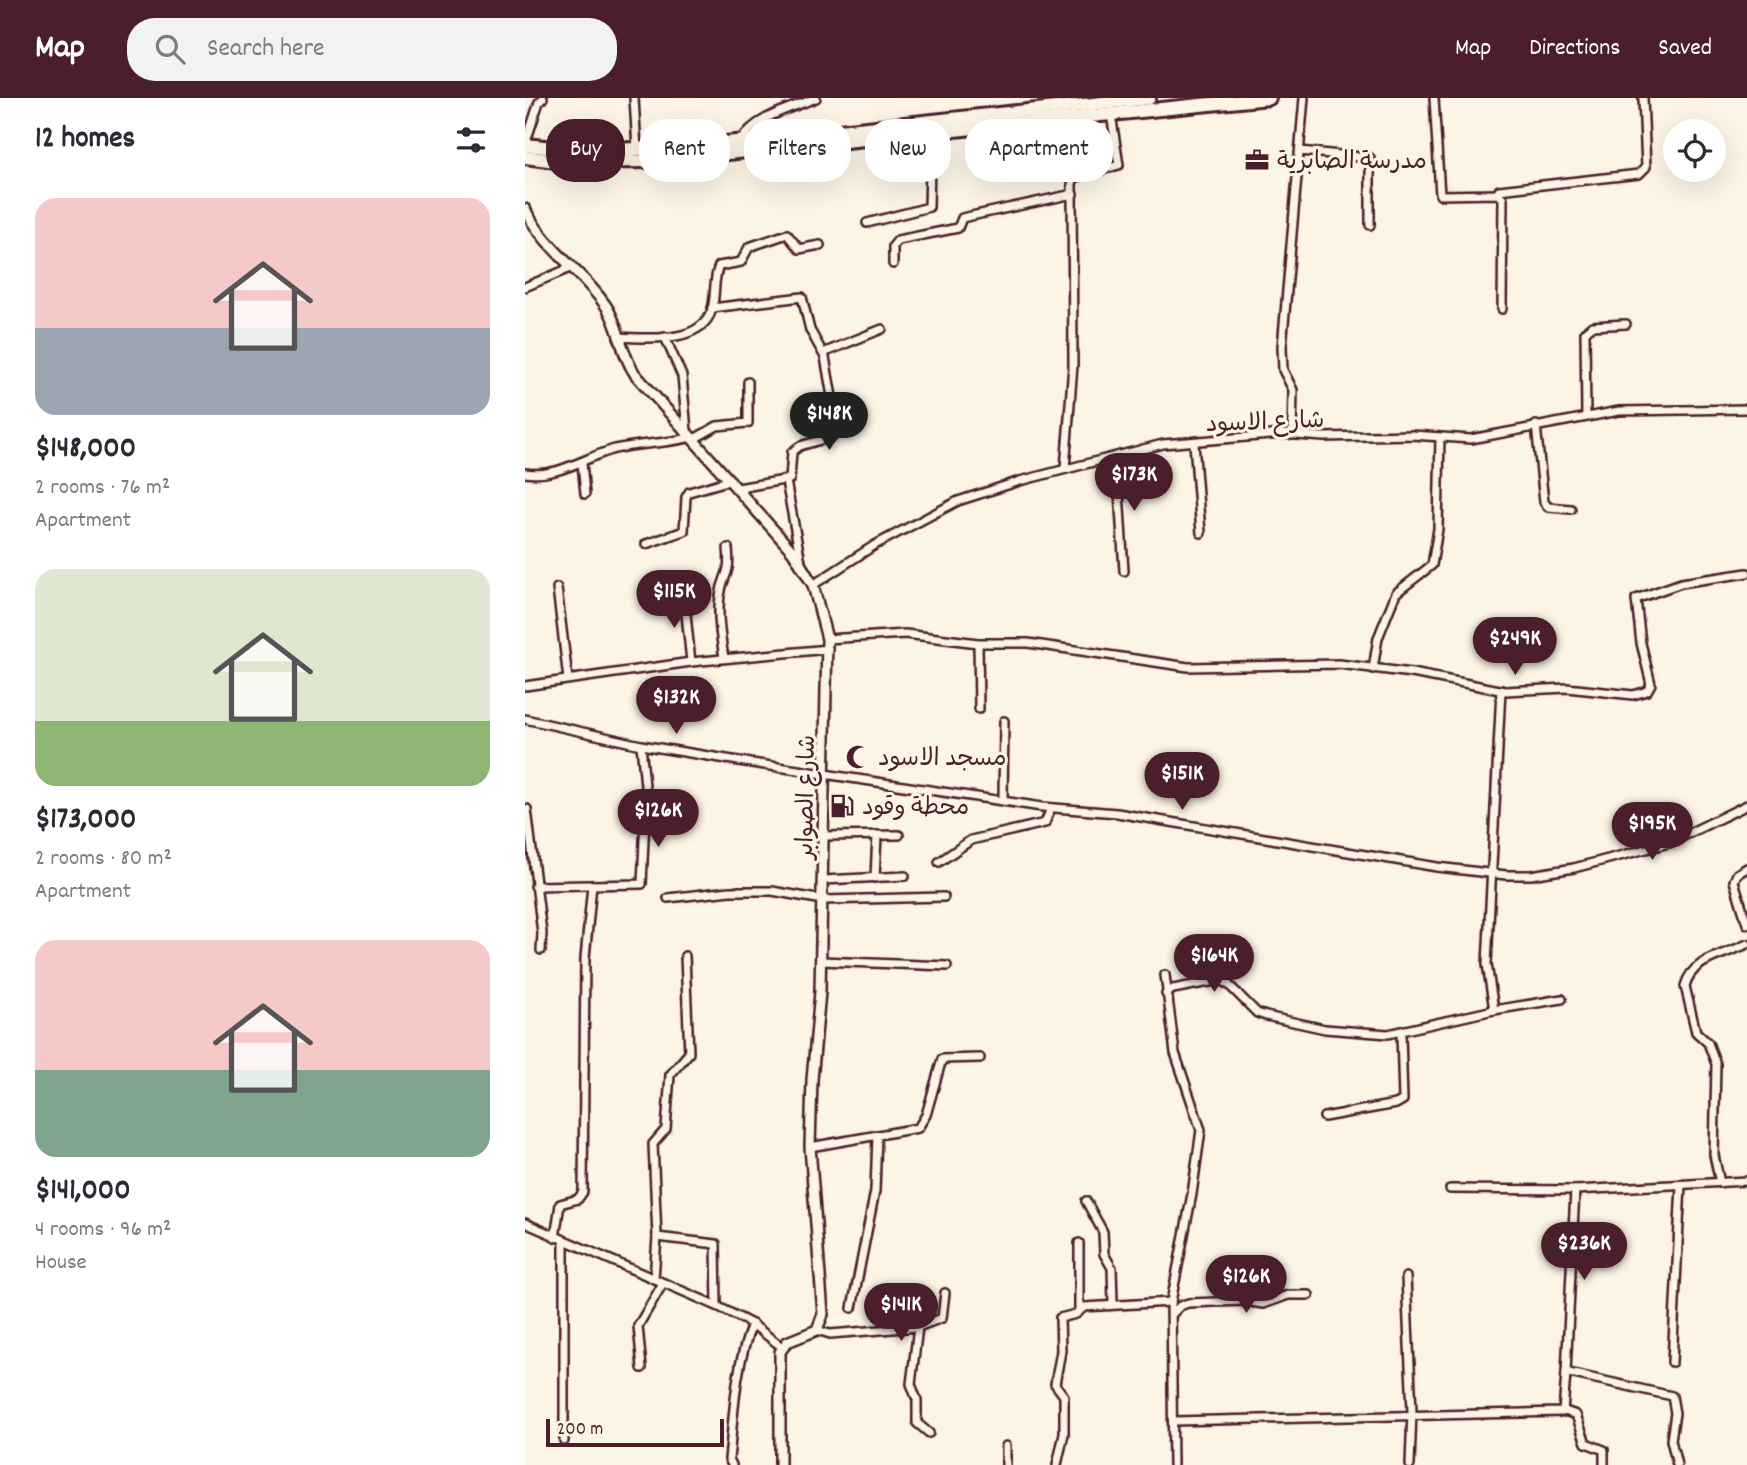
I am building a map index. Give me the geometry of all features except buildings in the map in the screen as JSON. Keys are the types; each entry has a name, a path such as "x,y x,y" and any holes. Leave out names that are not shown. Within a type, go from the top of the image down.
{"highway":[{"path":"951,131 1149,98"},
{"path":"851,135 1106,105 1269,98"},
{"path":"525,145 582,151 638,150 744,141"},
{"path":"525,157 564,162 649,161 744,148"}],"street":[{"path":"525,145 539,102 543,98"},
{"path":"633,98 638,150"},
{"path":"741,141 747,131 761,121 816,98"},
{"path":"1292,435 1293,390 1283,370 1282,347 1304,98"},
{"path":"1434,98 1440,195 1498,194 1503,198 1502,309"},
{"path":"1499,190 1639,174 1646,167 1643,98"},
{"path":"1065,469 1073,365 1074,178 1119,164 1106,105"},
{"path":"1300,151 1370,158 1370,225"},
{"path":"867,223 929,207 930,182"},
{"path":"893,264 893,246 898,240 958,228 962,218 1073,194"},
{"name":"شارع الصوابر","path":"526,216 609,310 625,358 635,374 735,484 801,562 813,585 828,649 821,961 810,1147 823,1303 817,1330"},
{"path":"618,337 679,335 705,323 712,308 719,266 741,262 749,247 787,234 799,249 820,246"},
{"path":"525,287 570,268"},
{"path":"646,544 684,531 686,497 689,492 735,484 786,481 792,476 792,456 795,449 831,437 837,431 823,353 810,330 802,297 712,308"},
{"path":"1586,416 1585,332 1591,326 1626,324"},
{"path":"823,353 882,329"},
{"path":"665,337 682,376 691,435"},
{"path":"525,473 543,473 582,463 616,449 691,435 717,426 748,424 748,382"},
{"name":"شارع الاسود","path":"813,585 875,545 939,510 996,488 1163,444 1292,435 1486,437 1536,425 1638,409 1747,409"},
{"path":"1536,425 1543,502 1548,507 1571,509"},
{"path":"1373,669 1378,638 1396,593 1432,565 1439,529 1440,437"},
{"path":"1194,443 1201,533"},
{"path":"1120,455 1119,492 1125,571"},
{"path":"582,463 585,494"},
{"path":"786,481 801,562"},
{"path":"724,658 719,600 721,586 730,573 728,548"},
{"path":"827,639 905,635 978,643 1028,643 1188,667 1331,664 1412,673 1501,690 1567,688 1633,695 1647,691 1651,678 1641,643 1636,599 1681,583 1747,573"},
{"path":"557,588 568,679"},
{"path":"684,595 691,662"},
{"path":"978,643 979,709"},
{"path":"525,686 691,662 828,649"},
{"path":"1494,1010 1487,964 1501,690"},
{"path":"525,719 641,745 1051,808 1118,813 1272,841 1492,873 1531,875 1613,859 1668,843 1747,805"},
{"path":"1003,801 1004,721"},
{"path":"535,886 633,886 643,880 646,796 641,745"},
{"path":"939,862 971,840 1045,823 1051,808"},
{"path":"527,809 541,950"},
{"path":"875,878 877,835"},
{"path":"824,836 899,835"},
{"path":"1747,868 1735,876 1734,881 1747,924"},
{"path":"823,880 905,876"},
{"path":"555,1238 560,1204 578,1199 583,1192 585,958 592,885"},
{"path":"668,898 730,891 772,891 823,900 944,897"},
{"path":"1720,1183 1714,1156 1716,1064 1708,1042 1696,1032 1685,986 1691,975 1707,960 1747,944"},
{"path":"654,1279 657,1237 653,1144 666,1129 670,1075 689,1053 685,956"},
{"path":"821,961 947,966"},
{"path":"1165,975 1179,1070 1201,1130 1171,1301 1173,1465"},
{"path":"1166,994 1173,989 1220,980 1230,985 1254,1010 1266,1016 1343,1032 1401,1033 1494,1010 1562,999"},
{"path":"1324,1117 1396,1104 1403,1100 1401,1033"},
{"path":"810,1147 910,1131 923,1123 942,1059 980,1058"},
{"path":"852,1308 874,1191 877,1136"},
{"path":"1450,1189 1575,1190 1747,1181"},
{"path":"1672,1362 1681,1185"},
{"path":"1565,1411 1575,1190"},
{"path":"1086,1200 1103,1232 1104,1254 1112,1268 1113,1303"},
{"path":"525,1223 717,1306 752,1324 782,1347"},
{"path":"657,1237 716,1244 717,1306"},
{"path":"564,1242 564,1441"},
{"path":"1079,1243 1079,1311"},
{"path":"1406,1277 1412,1417 1410,1465"},
{"path":"642,1368 638,1326 663,1283"},
{"path":"780,1465 779,1360 782,1347 793,1339 817,1330 830,1335 918,1327 942,1318 945,1293"},
{"path":"1171,1315 1177,1308 1188,1303 1244,1301 1263,1304 1285,1296 1308,1295"},
{"path":"1057,1465 1064,1430 1063,1396 1055,1384 1061,1351 1059,1320 1084,1307 1171,1301"},
{"path":"731,1465 729,1458 736,1387 743,1348 752,1324"},
{"path":"918,1327 911,1384 917,1400 917,1423 929,1433"},
{"path":"1566,1373 1672,1396 1675,1413 1671,1440 1678,1465"},
{"path":"1174,1421 1565,1411 1576,1415 1586,1443 1604,1450 1604,1465"},
{"path":"1006,1446 1006,1465"}],"place":[{"name":"مدرسة الصابرية","path":"1257,160"},
{"name":"مسجد الاسود","path":"858,757"},
{"name":"محطة وقود","path":"842,806"}]}
